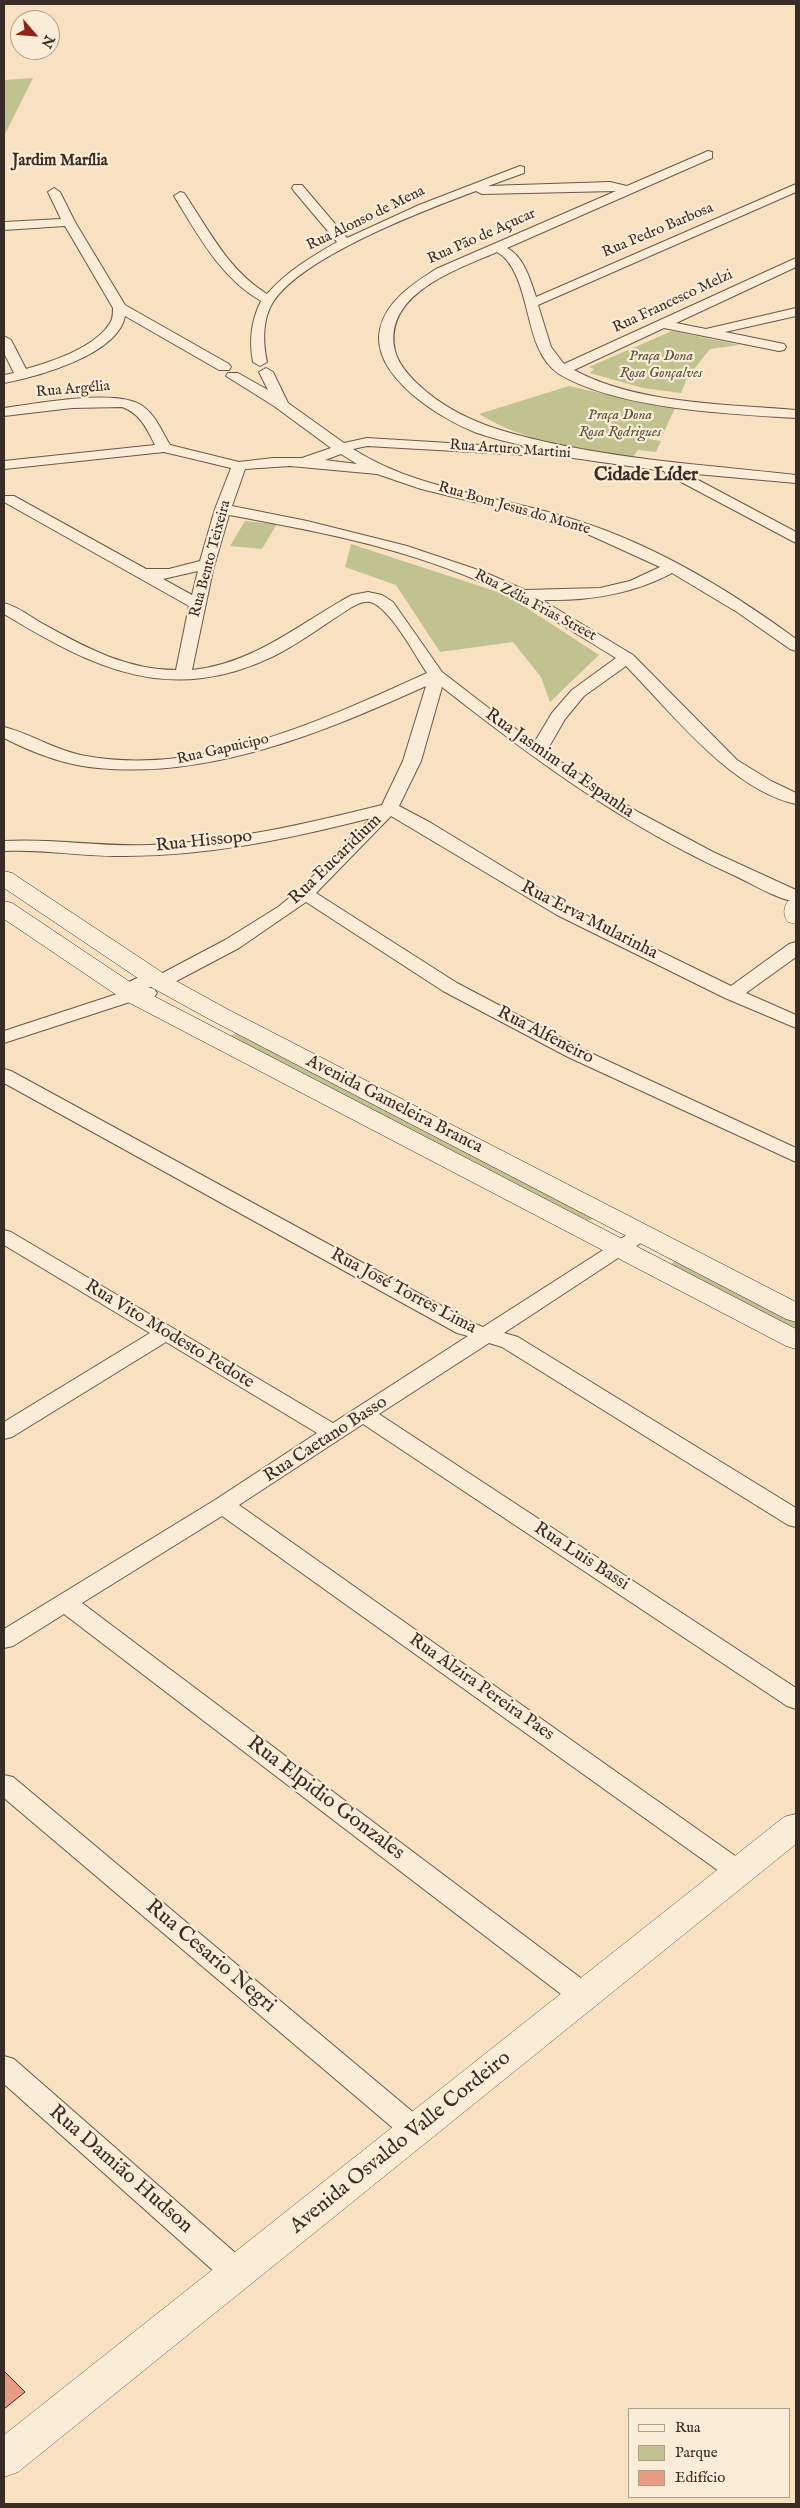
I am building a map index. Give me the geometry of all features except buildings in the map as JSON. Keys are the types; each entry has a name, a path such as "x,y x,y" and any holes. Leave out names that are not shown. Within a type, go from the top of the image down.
{"main road":[{"name":"Avenida Gameleira Branca","path":"4,878 160,982 796,1313"},
{"path":"796,906 796,917"},
{"name":"Avenida Gameleira Branca","path":"4,908 132,995 796,1340"},
{"name":"Avenida Osvaldo Valle Cordeiro","path":"4,2459 796,1826"}],"street":[{"name":"Rua Pão de Açucar","path":"588,455 482,429 430,403 394,366 386,340 388,325 411,293 441,272 708,155"},
{"name":"Rua Alonso de Mena","path":"244,367 256,341 257,332 268,300 297,272 346,243 464,191 520,170"},
{"path":"464,191 610,186 628,190"},
{"path":"298,188 336,234 346,243"},
{"name":"Rua Pedro Barbosa","path":"532,303 796,188"},
{"name":"Rua Bom Jesus do Monte","path":"54,192 69,222 120,308 244,367 282,405 343,448 382,471 567,522 641,551 741,606 796,646"},
{"path":"180,196 224,264 242,284 268,300"},
{"path":"4,226 69,222"},
{"path":"497,247 511,255 532,303 543,345 563,370 586,382 630,394 666,400 796,414"},
{"name":"Rua Francesco Melzi","path":"563,370 796,262"},
{"path":"4,379 58,364 92,346 117,323 120,308"},
{"path":"706,333 796,312"},
{"path":"664,324 785,348 736,352"},
{"path":"4,340 22,375"},
{"name":"Rua Bom Jesus do Monte","path":"244,367 282,405"},
{"name":"Rua Argélia","path":"4,412 103,402 123,403 139,410 164,448"},
{"name":"Rua Arturo Martini","path":"305,462 343,448 367,442 390,442 588,455 662,466 796,479"},
{"path":"4,466 164,448 239,466 270,461 305,462 382,471"},
{"name":"Rua Bento Teixeira","path":"183,676 207,564 222,509 239,466"},
{"path":"662,466 796,538"},
{"path":"9,499 197,604"},
{"name":"Rua Zélia Frias Street","path":"222,509 307,525 402,549 479,575 522,595 627,658 731,764 765,785 796,800"},
{"path":"142,574 168,574 207,564"},
{"path":"522,595 570,596 602,593 651,580 670,568"},
{"name":"Rua Jasmim da Espanha","path":"183,676 218,670 266,654 352,601 364,597 381,600 391,608 436,675 537,753 632,816 707,856 796,897"},
{"path":"4,608 88,656 139,672 183,676"},
{"path":"537,753 558,716 578,693 627,658"},
{"name":"Rua Gapuicipo","path":"4,732 36,748 97,763 126,765 166,763 248,747 325,724 436,675"},
{"name":"Rua Eucaridium","path":"4,1037 132,995 152,992 160,982 232,944 305,894 389,808 412,761 431,702 436,675"},
{"name":"Rua Hissopo","path":"8,844 119,851 196,845 316,827 389,808"},
{"name":"Rua Erva Mularinha","path":"389,808 425,827 564,911 732,994 796,1022"},
{"name":"Rua Alfeneiro","path":"305,894 450,987 575,1053 796,1156"},
{"path":"732,994 796,948"},
{"name":"Rua José Torres Lima","path":"4,1075 465,1328 510,1342 796,1519"},
{"name":"Rua Caetano Basso","path":"4,1640 223,1506 643,1233"},
{"name":"Rua Vito Modesto Pedote","path":"4,1236 335,1434"},
{"path":"4,1432 165,1333"},
{"name":"Rua Luis Bassi","path":"365,1415 796,1700"},
{"name":"Rua Alzira Pereira Paes","path":"223,1506 739,1872"},
{"name":"Rua Elpidio Gonzales","path":"65,1602 584,1996"},
{"name":"Rua Cesario Negri","path":"4,1784 416,2131"},
{"name":"Rua Damião Hudson","path":"4,2067 237,2272"}],"green space":[{"path":"33,78 4,136 4,80"},
{"name":"Praça Dona Rosa Gonçalves","path":"672,331 740,345 710,349 687,378 681,393 643,388 590,373 594,369 589,367"},
{"name":"Praça Dona Rosa Rodrigues","path":"569,386 622,398 676,406 663,434 649,434 649,439 661,441 656,452 638,450 632,458 573,448 533,438 479,414"},
{"path":"245,521 277,524 262,549 230,546"},
{"path":"351,544 507,595 599,655 550,702 541,677 513,642 440,652 396,585 345,567"},
{"path":"236,1033 594,1218 589,1221 230,1036"},
{"path":"677,1260 796,1323 796,1329 671,1264"}],"district":[{"name":"Jardim Marília","path":"60,162"},
{"name":"Cidade Líder","path":"646,476"}]}
